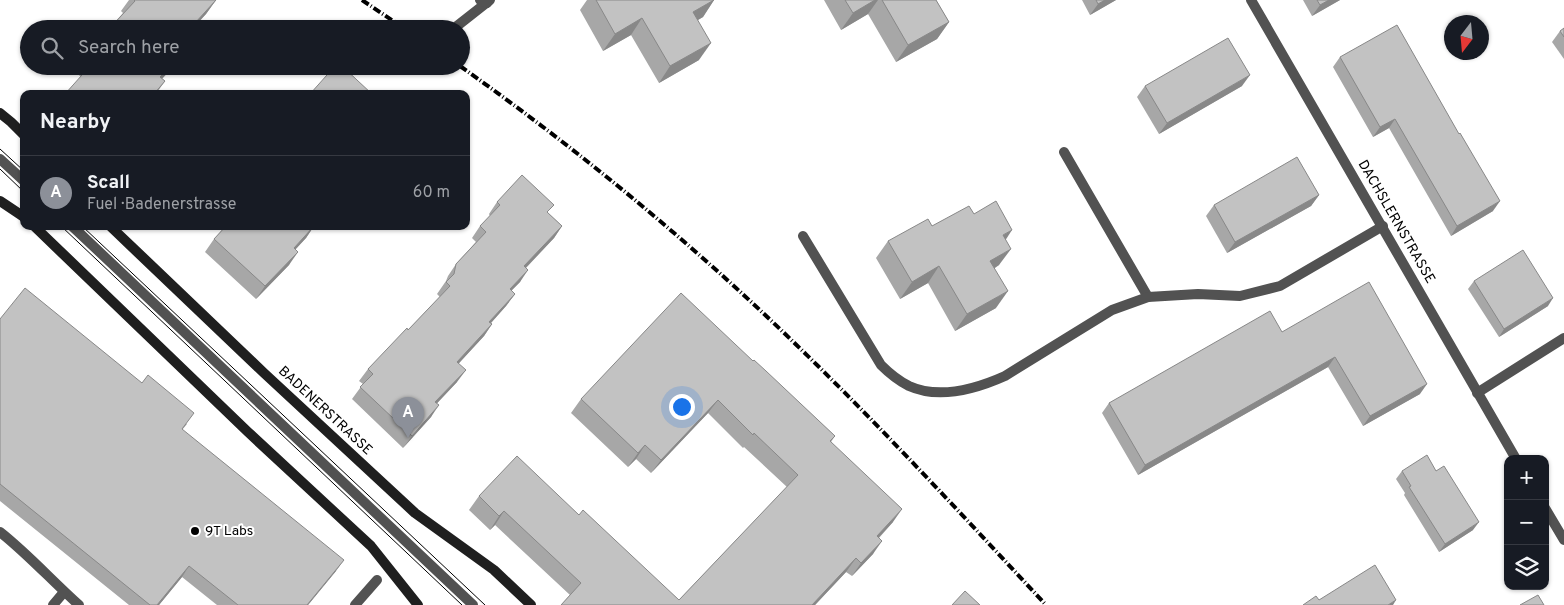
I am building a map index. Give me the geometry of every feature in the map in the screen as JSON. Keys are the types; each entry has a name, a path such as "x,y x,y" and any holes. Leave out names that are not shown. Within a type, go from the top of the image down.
{"street":[{"name":"DACHSLERNSTRASSE","path":"1251,0 1514,455"},
{"path":"464,20 486,1"},
{"path":"0,113 20,131"},
{"path":"1064,152 1148,296"},
{"path":"0,159 20,177"},
{"path":"0,201 20,214"},
{"path":"803,236 881,365 893,376 909,386 929,392 952,392 986,384 1005,376 1112,310 1148,296 1198,294 1240,296 1280,286 1383,226"},
{"path":"38,230 248,432 371,546 418,605"},
{"path":"76,230 473,605"},
{"name":"BADENERSTRASSE","path":"114,230 264,373 415,512 494,570 531,605"},
{"path":"1477,393 1564,338"},
{"path":"1549,515 1564,540"},
{"path":"0,532 20,548 79,605"},
{"path":"355,605 377,580"},
{"path":"53,605 64,592"}],"building":[{"path":"216,0 198,20 117,20 135,1"},
{"path":"596,0 714,0 693,12 711,43 670,66 642,18 615,34"},
{"path":"845,0 875,0 853,13"},
{"path":"882,0 936,0 949,22 908,45"},
{"path":"1096,0 1105,0 1098,4"},
{"path":"1317,0 1329,0 1320,5"},
{"path":"1397,25 1459,134 1500,201 1457,226 1395,119 1380,127 1340,57"},
{"path":"1564,28 1564,37 1560,31"},
{"path":"1228,38 1250,75 1167,123 1145,86"},
{"path":"82,75 162,75 160,77 165,81 157,90 69,90"},
{"path":"327,75 352,75 368,90 314,90"},
{"path":"1297,157 1319,195 1235,242 1214,205"},
{"path":"522,175 554,205 547,212 562,226 524,266 528,270 510,289 515,294 489,322 492,324 457,362 466,370 435,402 439,405 412,436 360,387 373,374 368,369 450,286 446,282 454,274 456,264 486,232 480,226 500,205 497,202"},
{"path":"996,201 1012,230 1003,235 1011,249 990,261 1008,291 967,314 939,266 912,282 888,241 928,219 932,226 969,206 974,214"},
{"path":"222,230 310,230 294,248 298,252 265,286 214,239"},
{"path":"1523,250 1553,298 1504,329 1474,281"},
{"path":"1369,282 1427,384 1370,416 1335,357 1145,465 1109,403 1270,311 1282,332"},
{"path":"25,288 142,383 148,375 194,413 182,429 344,560 307,605 238,605 189,566 157,605 150,605 0,484 0,319"},
{"path":"681,293 835,436 830,441 902,509 877,536 882,541 861,563 856,558 812,605 561,605 581,583 504,511 499,516 479,496 517,456 579,515 583,510 679,600 798,475 754,433 753,435 718,400 661,460 645,445 638,453 581,399"},
{"path":"1427,455 1436,471 1444,466 1479,522 1445,544 1409,487 1411,486 1402,471"},
{"path":"1375,565 1396,600 1388,605 1303,605 1316,596 1319,600"},
{"path":"965,591 980,605 952,605"},
{"path":"1538,595 1544,605 1520,605"}],"tram line":[{"path":"0,149 20,167"},
{"path":"0,169 20,188"},
{"path":"65,230 462,605"},
{"path":"86,230 485,605"}],"railway":[{"path":"362,0 392,20"},
{"path":"470,73 577,153 653,215 762,312 871,419 1046,605"}],"place":[{"name":"Scall","path":"408,438"},
{"name":"9T Labs","path":"195,531"}]}
